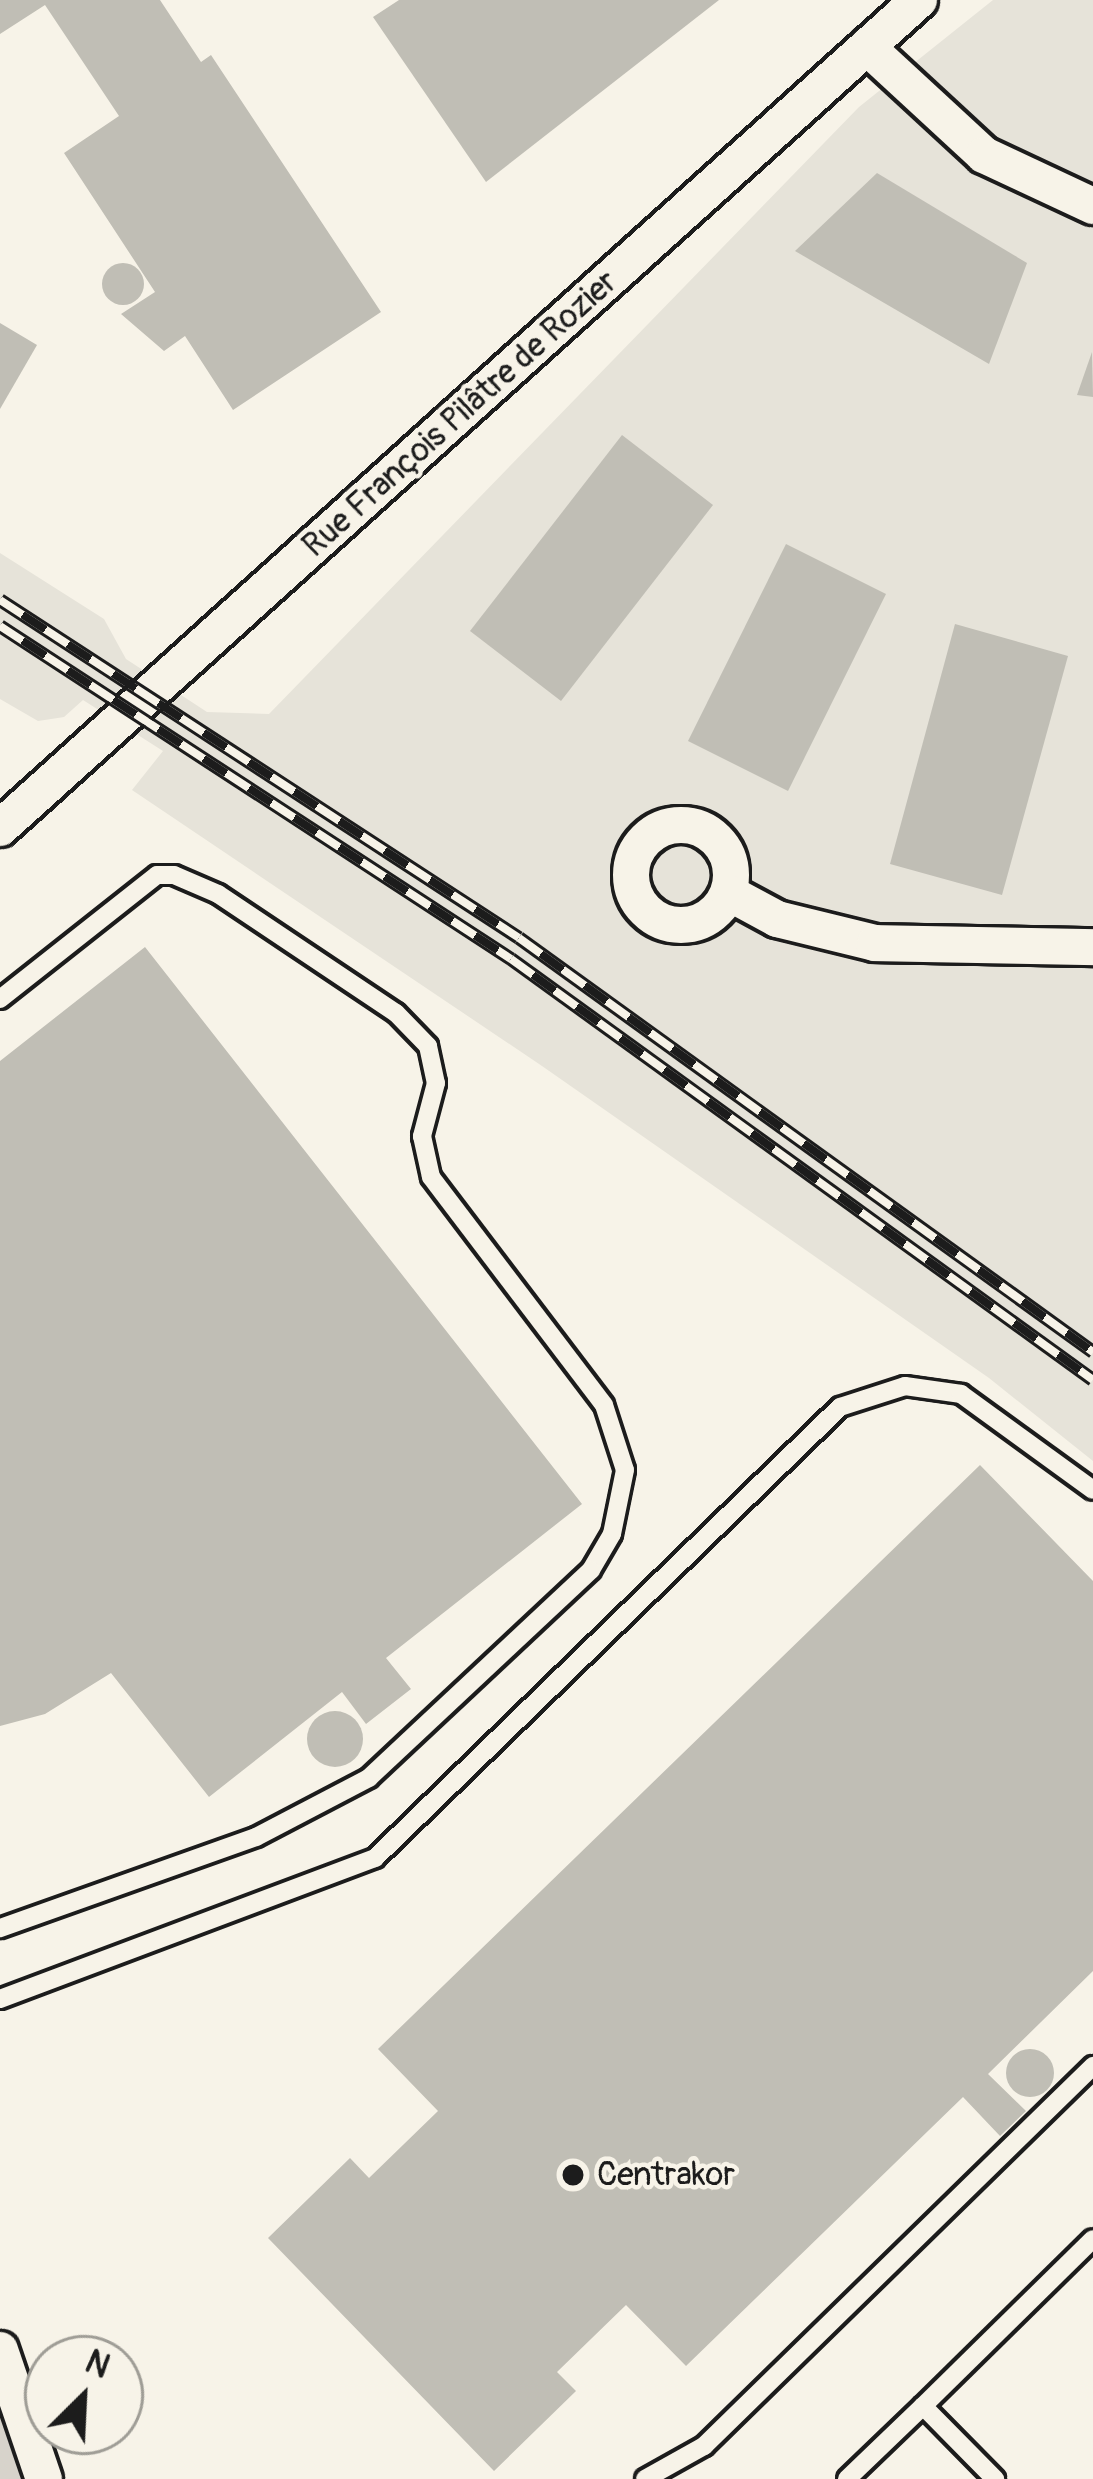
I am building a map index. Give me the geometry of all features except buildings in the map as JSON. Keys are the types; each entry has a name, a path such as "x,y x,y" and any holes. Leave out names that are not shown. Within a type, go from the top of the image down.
{"street":[{"name":"Rue François Pilâtre de Rozier","path":"0,827 919,0"},
{"path":"867,47 983,155 1093,206"},
{"path":"729,893 834,937 1093,947"},
{"path":"0,2350 44,2479"}],"lane":[{"path":"0,999 157,875 174,875 218,894 396,1013 428,1046 436,1083 422,1136 431,1177 604,1405 625,1470 613,1534 591,1570 369,1778 256,1838 0,1928"},
{"path":"0,1999 375,1858 841,1407 905,1386 961,1394 1093,1490"},
{"path":"645,2479 704,2446 1093,2066"},
{"path":"847,2479 1093,2239"},
{"path":"922,2406 995,2479"}],"shaded area":[{"path":"993,0 1093,0 1093,1461 989,1378 542,1066 132,790 163,751 83,700 64,717 38,721 0,699 0,553 104,619 126,659 207,712 269,714 859,107"},
{"path":"0,2407 8,2434 21,2479 0,2479"}],"railway":[{"path":"0,600 519,938 1093,1352"},
{"path":"0,626 511,959 1093,1380"}],"place":[{"name":"Centrakor","path":"573,2175"}]}
